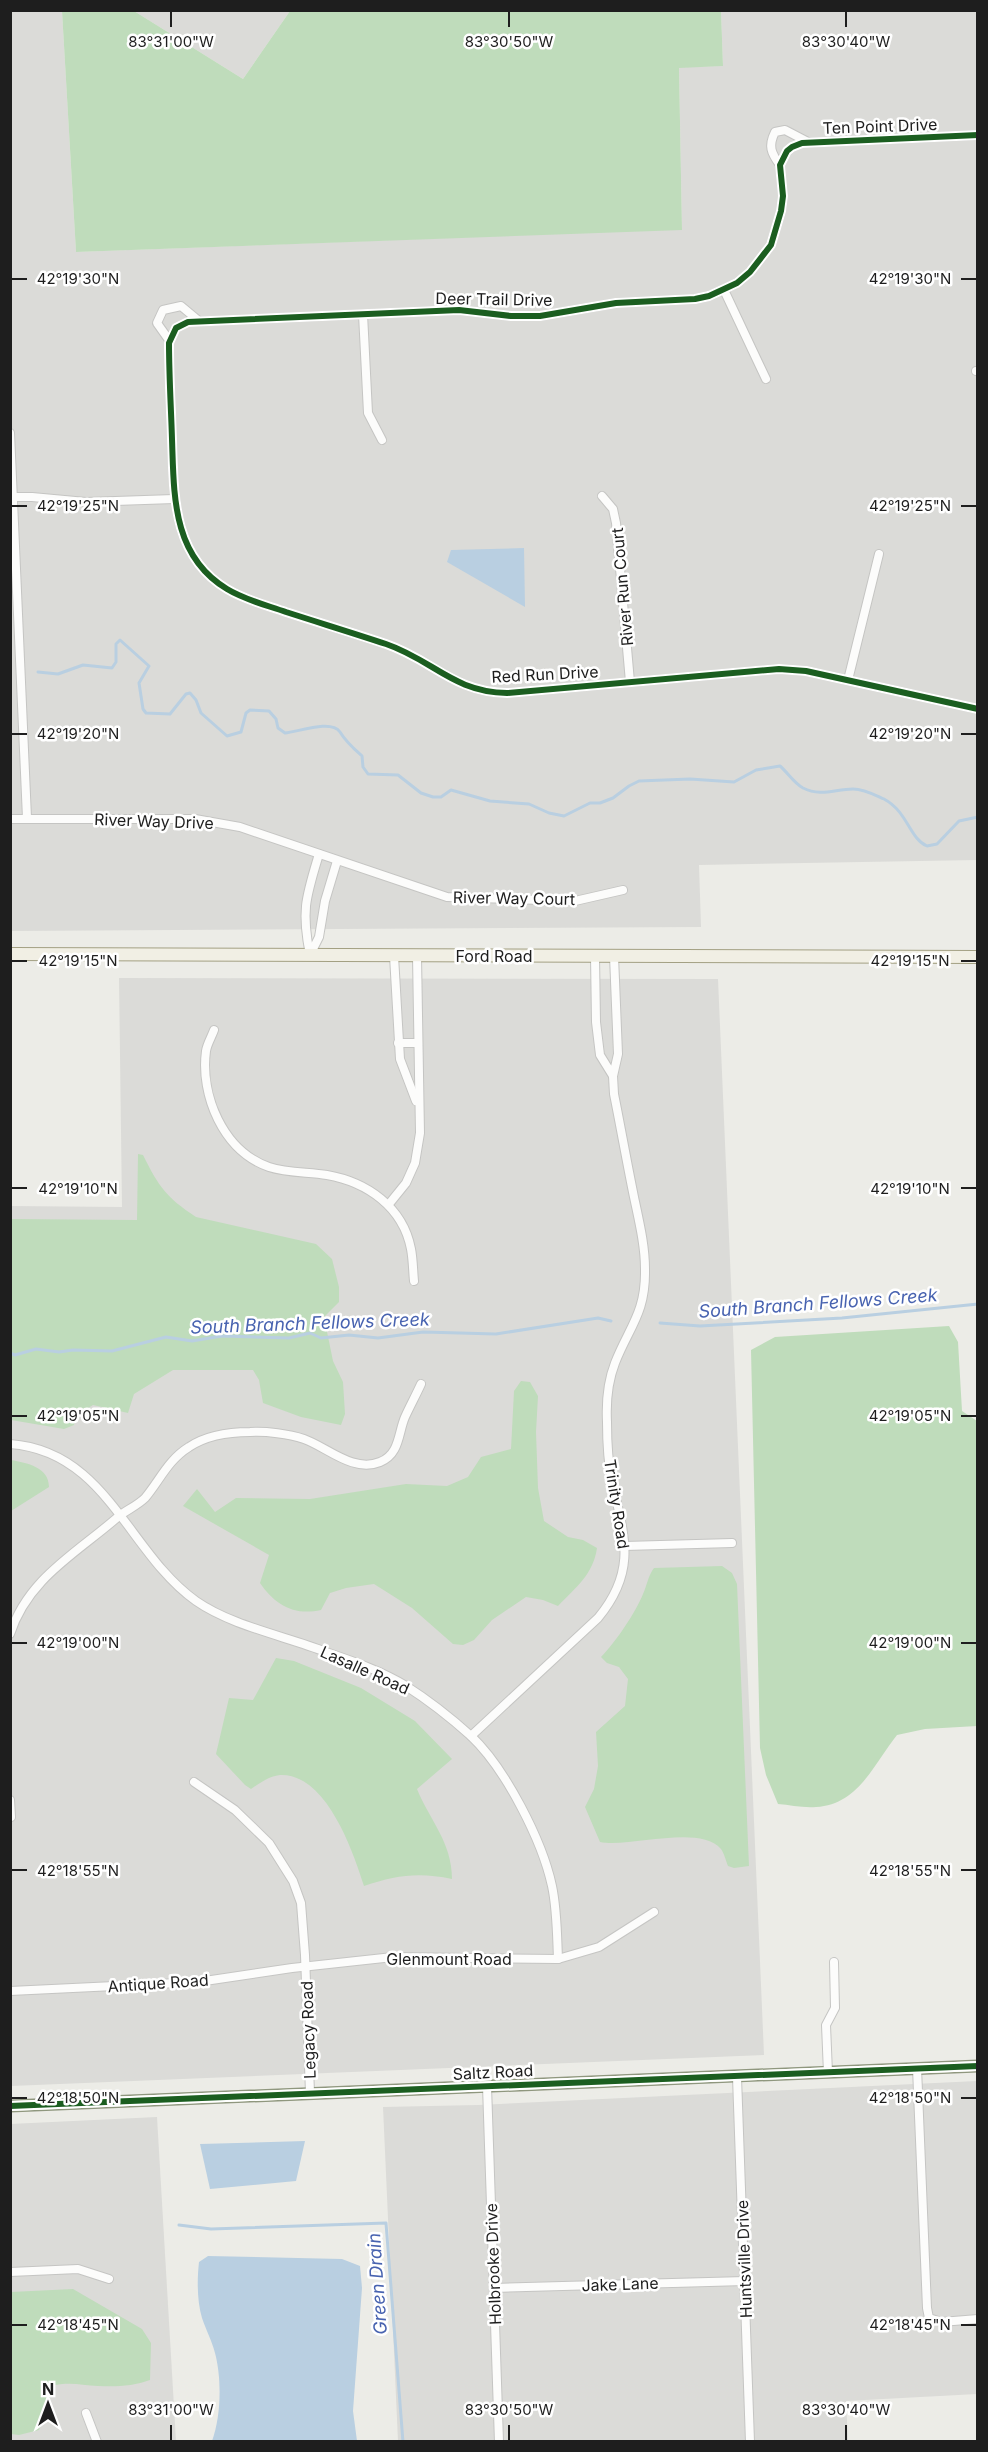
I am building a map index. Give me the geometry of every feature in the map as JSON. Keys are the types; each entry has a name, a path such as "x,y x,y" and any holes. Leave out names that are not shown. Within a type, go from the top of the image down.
{"main road":[{"name":"Ford Road","path":"10,954 978,957"}],"street":[{"name":"Ten Point Drive","path":"775,132 785,130 809,142"},
{"name":"Deer Trail Drive","path":"171,336 181,324 199,321 459,310 540,316 616,303 695,299 724,290 750,272 771,245 783,196 780,165 771,153 770,142 775,132"},
{"name":"Ten Point Drive","path":"780,165 787,152 797,144 809,142 978,135"},
{"path":"724,290 765,379"},
{"name":"Red Run Drive","path":"199,321 181,306 163,310 157,322 171,336 174,499 180,531 193,557 215,581 243,598 389,645 415,657 456,683 479,691 507,693 779,669 806,671 978,709"},
{"path":"363,314 368,413 382,440"},
{"path":"10,433 27,818"},
{"name":"River Run Court","path":"602,496 613,509 616,523 630,682"},
{"path":"12,497 86,502 174,499"},
{"path":"848,680 879,554"},
{"name":"River Way Drive","path":"10,819 209,820 240,827 338,861"},
{"path":"310,955 304,923 305,900 319,854"},
{"path":"310,955 319,937 325,901 338,861"},
{"name":"River Way Court","path":"338,861 439,895 460,899 575,901 622,890"},
{"path":"394,956 400,1059 419,1108"},
{"path":"389,1204 406,1183 415,1162 420,1133 417,956"},
{"name":"Trinity Road","path":"595,956 596,1022 600,1055 613,1076"},
{"name":"Trinity Road","path":"471,1736 602,1613 618,1586 624,1563 625,1546 609,1460 609,1385 615,1363 638,1317 644,1293 645,1269 642,1240 614,1094 613,1076 618,1054 614,956"},
{"path":"214,1030 207,1048 205,1071 207,1094 226,1134 244,1153 268,1167 328,1175 353,1182 389,1204 411,1248 414,1281"},
{"path":"398,1043 417,1043"},
{"path":"10,1634 21,1606 41,1580 121,1514 144,1499 165,1467 189,1447 209,1437 232,1432 253,1431 303,1438 346,1460 365,1465 381,1462 393,1452 401,1438 404,1420 421,1384"},
{"path":"10,1444 39,1450 73,1466 93,1481 121,1514"},
{"name":"Lasalle Road","path":"121,1514 177,1586 196,1601 218,1614 327,1652 404,1685 471,1736 504,1780 524,1814 541,1852 553,1888 558,1959"},
{"path":"625,1546 732,1543"},
{"name":"Legacy Road","path":"194,1782 235,1810 269,1843 293,1881 301,1904 307,1978 310,2093"},
{"path":"10,1800 11,1817"},
{"name":"Glenmount Road","path":"305,1967 416,1956 558,1959 599,1947 654,1912"},
{"path":"828,2073 826,2025 835,2008 834,1962"},
{"name":"Antique Road","path":"10,1991 198,1982 305,1967"},
{"name":"Saltz Road","path":"10,2106 978,2066"},
{"path":"917,2068 929,2318 941,2322 978,2319"},
{"name":"Huntsville Drive","path":"737,2077 750,2442"},
{"name":"Holbrooke Drive","path":"487,2086 499,2442"},
{"path":"10,2272 78,2269 109,2279"},
{"name":"Jake Lane","path":"494,2288 745,2281"},
{"path":"86,2413 96,2442"}],"shaded area":[{"path":"10,11 62,11 76,252 682,229 679,67 723,66 721,11 977,11 977,860 699,865 701,927 11,931"},
{"path":"134,11 290,11 243,79"},
{"path":"119,978 718,979 764,2055 11,2086 10,1206 122,1207"},
{"path":"977,2081 977,2394 846,2401 848,2441 398,2441 383,2107 478,2105"},
{"path":"157,2117 176,2441 11,2441 10,2124"}],"green space":[{"path":"62,11 134,11 243,79 290,11 721,11 723,66 679,68 682,230 76,252"},
{"path":"138,1154 143,1155 164,1190 196,1217 316,1244 332,1259 339,1287 339,1302 324,1317 333,1361 343,1382 345,1414 341,1425 301,1417 263,1403 259,1380 253,1370 173,1370 134,1394 128,1413 93,1405 77,1415 74,1425 64,1429 11,1420 11,1219 137,1220"},
{"path":"949,1326 958,1342 962,1411 977,1421 977,1726 925,1729 897,1735 864,1781 843,1799 831,1805 816,1807 778,1804 766,1775 760,1748 751,1350 775,1337"},
{"path":"521,1381 530,1382 538,1396 536,1432 538,1488 544,1521 568,1537 583,1540 597,1548 588,1573 558,1606 526,1597 492,1620 474,1640 463,1645 453,1644 412,1608 374,1584 330,1593 321,1610 302,1611 286,1607 272,1597 260,1583 269,1555 183,1506 197,1489 215,1512 236,1498 310,1499 406,1484 447,1486 468,1477 481,1457 511,1449 514,1391"},
{"path":"11,1460 41,1470 48,1480 49,1487 11,1511"},
{"path":"722,1566 732,1573 737,1584 749,1866 734,1868 728,1866 721,1849 711,1842 697,1838 600,1842 585,1807 594,1789 598,1766 596,1732 625,1706 628,1679 619,1667 607,1663 601,1657 630,1618 654,1568"},
{"path":"276,1658 294,1661 361,1688 415,1721 452,1759 417,1789 444,1843 451,1866 452,1879 408,1876 364,1886 345,1835 324,1800 311,1787 296,1778 280,1775 268,1778 251,1789 216,1754 229,1698 253,1700"},
{"path":"73,2289 142,2329 151,2343 150,2380 118,2386 55,2385 39,2430 19,2435 11,2434 11,2292"}],"water":[{"path":"524,548 525,607 447,562 451,550"},
{"path":"305,2141 296,2181 210,2189 200,2144"},
{"path":"208,2256 342,2259 360,2266 362,2288 353,2411 357,2441 212,2441 219,2409 219,2374 214,2349 200,2311 198,2290 199,2262"}],"waterway":[{"path":"38,672 58,674 83,665 112,668 116,662 116,644 120,640 149,666 139,683 143,709 146,713 170,714 186,694 190,693 196,700 201,713 227,736 241,732 246,713 250,710 269,711 276,719 278,728 285,733 322,726 336,728 362,756 363,767 368,774 398,775 421,793 433,797 441,797 451,790 490,801 529,804 549,813 564,816 590,803 600,803 613,798 639,781 690,779 734,782 756,770 780,766 797,783 810,791 857,789 884,799 892,804 916,837 927,846 937,844 959,821 978,817"},
{"name":"South Branch Fellows Creek","path":"660,1323 700,1326 842,1318 978,1304"},
{"name":"South Branch Fellows Creek","path":"10,1353 15,1355 36,1349 59,1352 112,1351 166,1337 192,1341 222,1336 289,1338 310,1333 321,1338 349,1335 378,1338 423,1332 496,1334 598,1318 611,1321"},
{"name":"Green Drain","path":"179,2225 211,2229 386,2223 403,2442"}],"cycle path":[{"path":"978,135 802,143 792,147 787,151 780,165 783,196 771,245 750,272 737,283 709,296 695,299 616,303 540,316 511,316 459,310 188,322 176,328 169,343 174,481 180,523 195,560 209,575 227,589 241,596 386,644 417,658 457,681 488,691 507,693 779,669 806,671 978,709"},
{"path":"10,2106 978,2066"}]}
